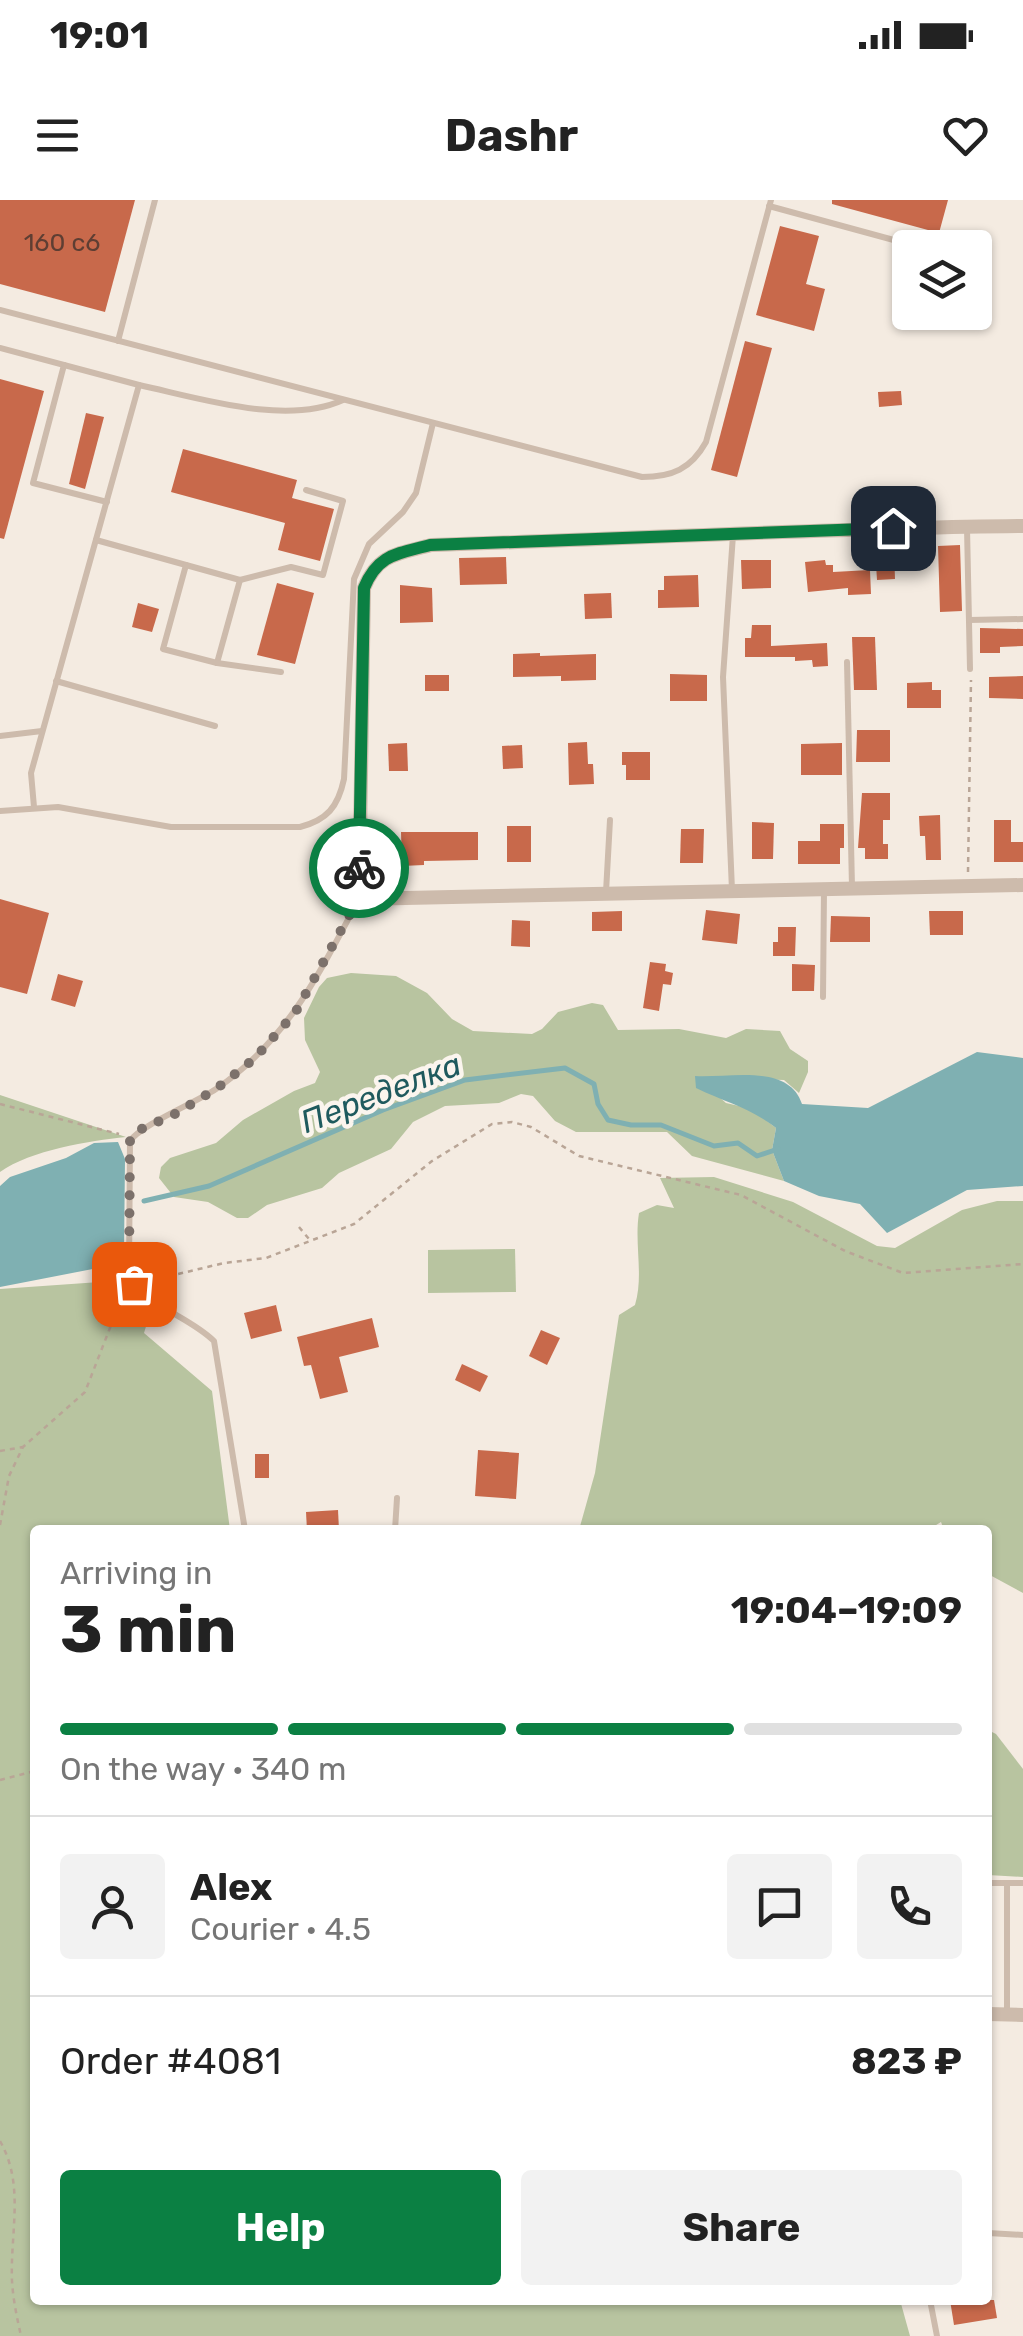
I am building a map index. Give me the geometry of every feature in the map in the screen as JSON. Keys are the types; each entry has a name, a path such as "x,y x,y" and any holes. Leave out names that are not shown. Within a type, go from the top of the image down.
{"street":[{"path":"1023,526 783,530 430,545 390,556 372,568 364,588 359,898 1023,885"},
{"path":"992,2014 1023,2014"}],"lane":[{"path":"118,341 155,200"},
{"path":"0,310 642,478 661,477 681,471 696,460 706,442 770,203 892,239"},
{"path":"0,348 225,403 292,411 324,409 344,400"},
{"path":"64,365 33,482 106,502"},
{"path":"34,807 31,773 140,385"},
{"path":"0,811 58,807 170,827 300,827 320,822 340,797 344,779 354,579 369,544 403,512 416,493 433,423"},
{"path":"96,540 240,580 291,566 323,575 343,500 306,490"},
{"path":"967,527 970,668"},
{"path":"732,891 724,677 733,534"},
{"path":"186,565 163,649 217,663 281,672"},
{"path":"217,663 240,580"},
{"path":"969,620 1023,619"},
{"path":"847,662 852,888"},
{"path":"56,681 215,726"},
{"path":"0,736 42,732"},
{"path":"606,894 610,820"},
{"path":"823,997 824,889"},
{"path":"244,1525 214,1341 134,1284 129,1275 130,1141 137,1131 189,1106 254,1059 295,1013 359,898"},
{"path":"395,1525 396,1498"},
{"path":"992,1883 1023,1883"},
{"path":"1006,2014 1007,1883"},
{"path":"992,2234 1023,2235"},
{"path":"931,2305 937,2336"}],"path":[{"path":"967,886 970,668"},
{"path":"0,1104 115,1131 130,1141"},
{"path":"0,1526 9,1476 23,1447 85,1392 121,1294 134,1284 224,1262 266,1258 354,1224 432,1161 492,1124 512,1122 531,1127 579,1156 741,1195 845,1251 903,1273 1023,1264"},
{"path":"299,1227 310,1240"},
{"path":"0,1452 23,1447"},
{"path":"0,1780 30,1772"},
{"path":"0,2141 11,2161 16,2184 12,2281 22,2336"}],"green space":[{"path":"351,973 396,976 427,993 452,1019 473,1031 532,1034 558,1012 592,1003 603,1005 618,1030 679,1029 726,1038 746,1029 780,1031 790,1049 808,1061 799,1093 784,1080 696,1077 726,1103 752,1109 776,1128 772,1150 784,1181 692,1156 667,1132 576,1132 555,1121 533,1096 521,1094 499,1103 445,1106 413,1122 391,1149 339,1173 322,1188 267,1205 248,1218 237,1218 208,1202 174,1197 159,1178 161,1167 170,1158 216,1143 243,1120 315,1083 320,1072 305,1040 304,1018 327,978"},
{"path":"0,1095 126,1137 44,1152 0,1172"},
{"path":"714,1177 793,1202 877,1246 895,1248 962,1210 997,1201 1023,1201 1023,1593 992,1576 992,1525 580,1525 595,1473 619,1315 635,1305 638,1294 639,1213 657,1205 674,1208 660,1178"},
{"path":"515,1249 516,1292 428,1293 428,1250"},
{"path":"114,1281 108,1303 129,1307 148,1320 144,1333 212,1391 229,1525 30,1525 30,2305 901,2305 910,2336 0,2336 0,1289"},
{"path":"992,1732 1023,1769 1023,1877 992,1875"}],"water":[{"path":"977,1052 1023,1058 1023,1186 967,1190 887,1233 860,1204 819,1196 784,1181 772,1150 776,1128 747,1110 696,1088 695,1076 757,1075 785,1083 802,1104 868,1108"},
{"path":"118,1142 125,1159 124,1251 103,1267 0,1287 0,1186 10,1177 66,1158 94,1143"}],"building":[{"path":"0,200 135,200 105,312 0,284"},
{"path":"832,200 948,200 940,230 832,204"},
{"path":"780,226 819,236 806,284 825,289 814,331 756,315"},
{"path":"745,341 772,348 737,477 711,470"},
{"path":"0,379 44,391 4,539 0,538"},
{"path":"901,391 902,405 879,407 878,392"},
{"path":"86,413 104,417 85,489 69,484"},
{"path":"183,449 297,480 292,498 334,509 320,561 278,550 285,523 171,492"},
{"path":"960,545 962,611 940,612 938,546"},
{"path":"894,548 895,579 877,580 875,549"},
{"path":"506,557 507,584 460,585 459,558"},
{"path":"741,560 771,560 771,588 742,589"},
{"path":"825,560 826,565 833,565 833,572 870,570 871,594 848,595 848,588 808,592 805,562"},
{"path":"698,575 699,607 658,608 658,590 664,590 664,576"},
{"path":"277,583 314,593 295,664 257,655"},
{"path":"400,585 432,588 433,622 400,623"},
{"path":"611,593 612,618 585,619 584,594"},
{"path":"138,603 159,609 152,632 132,627"},
{"path":"752,625 771,625 771,646 827,643 828,666 813,667 812,660 795,661 795,657 745,657 745,638 751,638"},
{"path":"980,628 1023,629 1023,646 1000,647 1000,653 980,653"},
{"path":"852,637 875,637 877,690 854,690"},
{"path":"513,654 596,654 596,680 513,677"},
{"path":"670,674 707,675 707,701 670,701"},
{"path":"425,675 449,675 449,691 425,691"},
{"path":"1023,676 1023,699 989,698 989,677"},
{"path":"932,682 932,690 941,690 941,708 907,708 907,683"},
{"path":"857,730 890,730 890,762 856,762"},
{"path":"587,742 594,784 569,785 568,743"},
{"path":"407,743 408,771 389,771 388,744"},
{"path":"842,743 842,775 801,775 801,744"},
{"path":"522,745 523,768 503,769 502,746"},
{"path":"622,752 650,752 650,780 626,780"},
{"path":"862,793 890,793 890,820 883,820 883,844 888,844 888,859 865,859 865,848 858,848"},
{"path":"940,815 941,860 926,860 919,816"},
{"path":"994,820 1011,820 1011,842 1023,842 1023,862 994,862"},
{"path":"752,822 774,823 773,859 752,859"},
{"path":"820,824 844,824 840,864 798,864 798,841 820,841"},
{"path":"507,826 531,826 531,862 507,862"},
{"path":"681,829 704,829 703,863 680,863"},
{"path":"401,832 478,832 478,860 424,861 424,865 402,866"},
{"path":"0,899 49,913 27,994 0,987"},
{"path":"706,910 740,914 737,944 702,940"},
{"path":"622,911 622,931 592,931 592,912"},
{"path":"929,911 963,911 963,935 930,935"},
{"path":"831,916 870,917 870,942 830,942"},
{"path":"512,920 530,921 530,947 511,946"},
{"path":"778,927 796,927 795,956 773,956"},
{"path":"650,962 666,964 665,971 673,973 671,985 663,984 659,1011 643,1008"},
{"path":"792,964 815,965 814,991 792,991"},
{"path":"58,974 83,981 75,1007 51,1000"},
{"path":"276,1305 282,1331 251,1339 244,1313"},
{"path":"372,1318 379,1347 339,1357 348,1392 320,1399 311,1365 304,1366 297,1337"},
{"path":"541,1330 560,1338 547,1365 529,1356"},
{"path":"462,1364 488,1376 480,1392 455,1380"},
{"path":"478,1450 519,1453 516,1499 475,1496"},
{"path":"255,1454 269,1454 269,1478 255,1478"},
{"path":"338,1510 339,1525 307,1525 306,1512"},
{"path":"994,2300 997,2318 954,2325 951,2305 992,2305"}],"waterway":[{"name":"Переделка","path":"144,1201 209,1186 383,1110 465,1080 565,1068 594,1084 598,1104 608,1120 661,1125 714,1146 738,1143 757,1156 778,1149"}],"way so far":[{"path":"134,1284 129,1275 130,1141 137,1131 216,1089 254,1059 295,1013 359,898 359,868"}],"route":[{"path":"359,868 364,588 372,568 390,556 430,545 893,528"}]}
